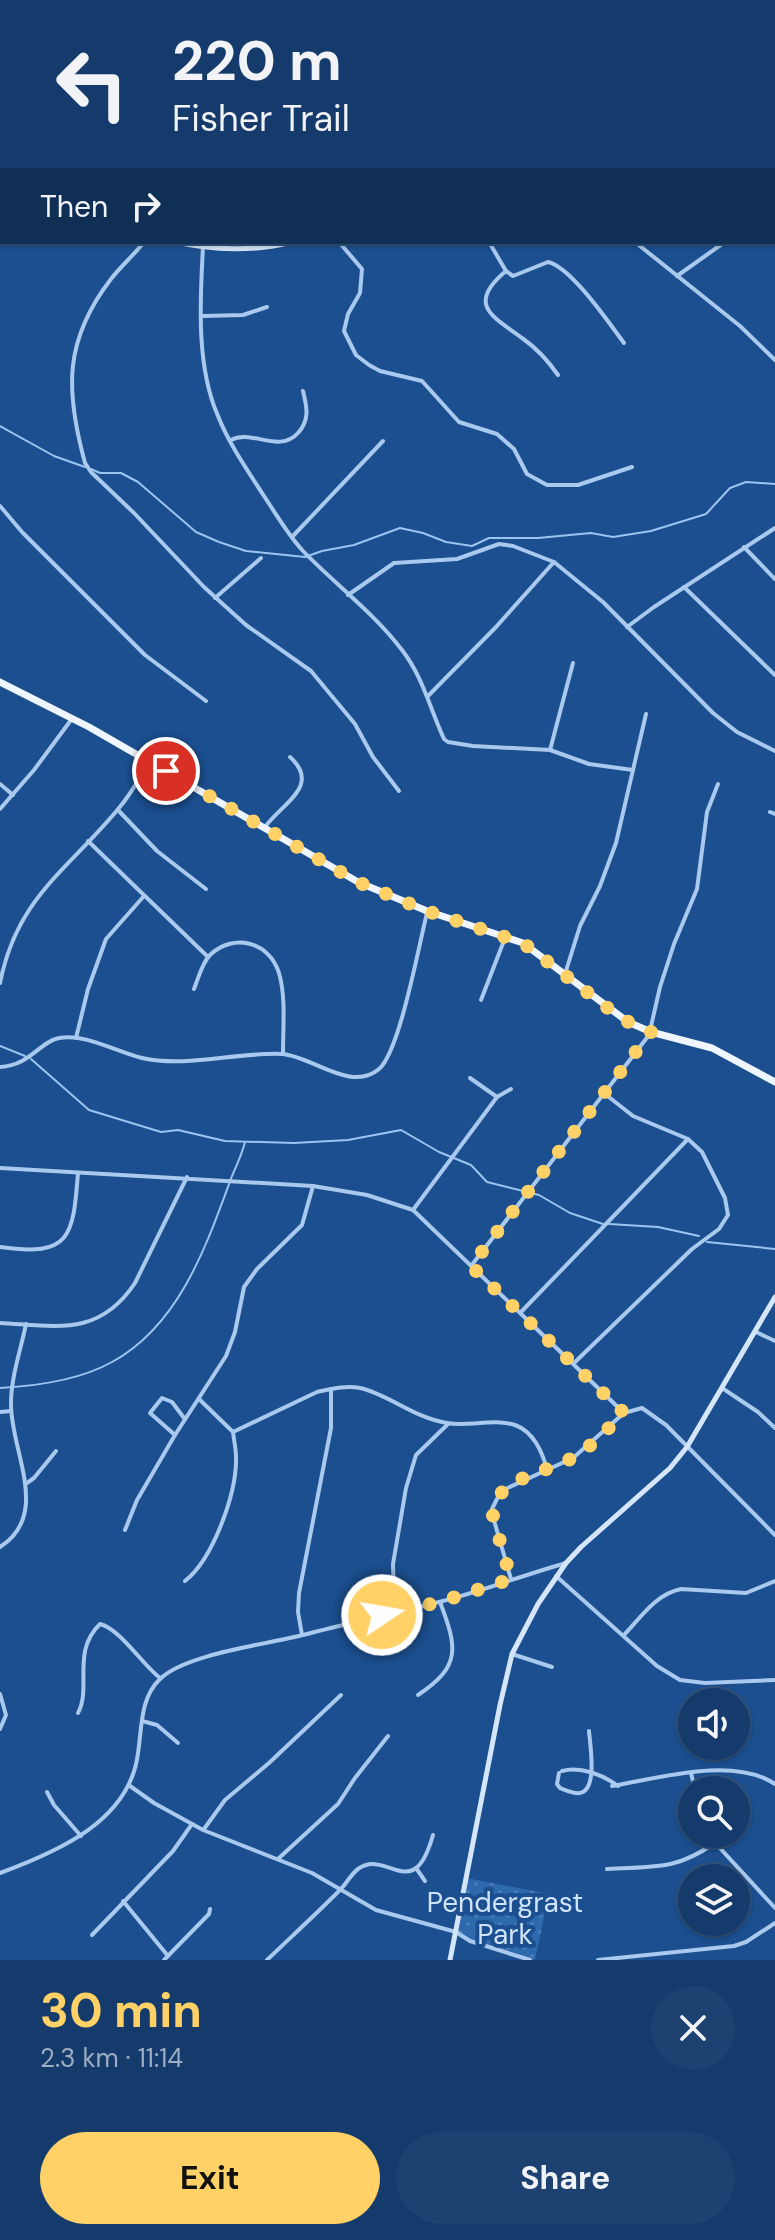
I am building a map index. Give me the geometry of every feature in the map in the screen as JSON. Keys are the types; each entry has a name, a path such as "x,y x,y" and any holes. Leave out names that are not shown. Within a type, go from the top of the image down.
{"main road":[{"path":"187,244 255,248 279,244"},
{"path":"0,682 72,718 348,878 427,911 506,936 531,948 622,1019 651,1032 712,1048 775,1082"},
{"path":"450,1960 512,1654 538,1604 566,1563 670,1468 687,1447 775,1297"}],"street":[{"path":"142,244 112,277 91,308 72,357 72,385 82,451 91,472 215,598 246,625 311,671 340,703 373,757 399,791"},
{"path":"341,244 362,269 360,293 344,331 356,355 380,371 422,381 459,422 497,434 514,449 527,474 547,485 578,485 632,467"},
{"path":"490,244 506,271 513,276 541,263 555,263 596,306 624,343"},
{"path":"637,244 740,326 775,360"},
{"path":"677,276 722,244"},
{"path":"203,247 203,316 209,387 216,414 258,487 302,550 403,650 448,742 519,750 550,750 589,764 633,770"},
{"path":"506,271 487,295 486,304 490,313 496,321 528,342 558,375"},
{"path":"203,316 243,315 267,307"},
{"path":"231,440 237,437 289,441 306,421 308,412 303,391"},
{"path":"292,537 383,441"},
{"path":"0,506 145,655 206,701"},
{"path":"627,627 775,528"},
{"path":"348,595 394,563 457,559 505,544 554,562 603,602 713,713 737,732 775,751"},
{"path":"744,547 775,579"},
{"path":"215,598 261,558"},
{"path":"428,696 554,562"},
{"path":"684,587 775,675"},
{"path":"550,750 573,663"},
{"path":"565,975 580,926 611,856 646,714"},
{"path":"0,809 34,770 72,718"},
{"path":"264,829 273,815 297,794 301,785 301,770 290,757"},
{"path":"0,983 10,944 34,901 49,881 118,810 150,762"},
{"path":"0,784 13,795"},
{"path":"471,1266 651,1032 660,987 697,889 707,812 718,784"},
{"path":"118,810 157,851 206,889"},
{"path":"88,841 207,957"},
{"path":"76,1038 88,989 106,939 144,896"},
{"path":"0,1067 27,1060 60,1038 76,1038 140,1058 162,1061 283,1054 360,1078 380,1068 393,1044 427,911"},
{"path":"481,1000 506,936"},
{"path":"194,989 207,957 225,945 240,941 259,947 274,961 281,983 283,1054"},
{"path":"470,1078 497,1097"},
{"path":"413,1210 497,1097 511,1089"},
{"path":"574,1363 692,1249 724,1223 728,1206 702,1152 688,1139 633,1116 605,1094"},
{"path":"521,1312 688,1139"},
{"path":"0,1168 313,1186 367,1195 413,1210 624,1413"},
{"path":"0,1247 48,1250 64,1239 73,1219 78,1173"},
{"path":"0,1323 77,1325 101,1318 112,1310 125,1299 135,1283 187,1177"},
{"path":"125,1530 137,1500 184,1418 226,1356 235,1332 244,1287 257,1269 302,1225 313,1186"},
{"path":"0,1547 13,1538 23,1520 27,1483 11,1411 12,1389 26,1324"},
{"path":"756,1332 775,1341"},
{"path":"233,1432 302,1398 331,1389 360,1388 413,1414 448,1424 516,1425 538,1445 547,1469"},
{"path":"722,1388 758,1412 775,1428"},
{"path":"302,1635 299,1593 331,1428 331,1389"},
{"path":"175,1435 150,1413 162,1398 172,1402 184,1418"},
{"path":"185,1581 195,1573 214,1541 236,1468 233,1432 199,1399"},
{"path":"511,1579 492,1509 501,1491 579,1454 624,1413 635,1408 648,1411 775,1535"},
{"path":"0,1412 11,1411"},
{"path":"400,1611 394,1596 393,1564 406,1488 416,1455 448,1424"},
{"path":"27,1483 56,1451"},
{"path":"0,1873 81,1836 104,1816 130,1786 148,1694 175,1667 440,1602 566,1563"},
{"path":"556,1576 657,1666 680,1680 705,1683 775,1680"},
{"path":"624,1635 660,1598 672,1591 746,1593 775,1581"},
{"path":"418,1695 443,1675 453,1657 453,1638 440,1602"},
{"path":"356,1621 365,1641"},
{"path":"78,1713 83,1704 81,1670 87,1643 100,1624 105,1624 120,1637 160,1679"},
{"path":"512,1654 552,1667"},
{"path":"0,1694 6,1709 0,1729"},
{"path":"203,1830 225,1800 341,1695"},
{"path":"142,1721 157,1725 178,1743"},
{"path":"589,1731 592,1775 586,1790 579,1793 560,1788 557,1784 560,1772 576,1769 592,1775 603,1775 615,1786 723,1770 755,1774 775,1784"},
{"path":"279,1858 338,1804 388,1736"},
{"path":"130,1786 203,1830 279,1858 342,1889 376,1910 456,1932 470,1941 530,1960"},
{"path":"47,1792 54,1805 81,1836"},
{"path":"92,1935 173,1851 192,1824"},
{"path":"267,1960 359,1869 373,1864 396,1872 416,1868 427,1853 433,1835"},
{"path":"607,1869 673,1865 707,1848"},
{"path":"717,1848 775,1908"},
{"path":"416,1868 425,1881"},
{"path":"123,1901 166,1958 209,1914 210,1909"},
{"path":"598,1960 734,1946 775,1923"}],"green space":[{"name":"Pendergrast Park","path":"466,1878 549,1894 535,1960 470,1941 456,1932"}],"waterway":[{"path":"0,426 54,456 85,467"},
{"path":"91,469 100,473 121,473 138,482 196,532 219,542 246,551 305,557 354,545 400,528 446,542 472,546 489,538 591,533 613,537 651,531 706,514 730,488 746,482 775,484"},
{"path":"0,1046 25,1056"},
{"path":"31,1059 89,1110 161,1132 178,1130 225,1141 294,1143 348,1140 401,1130 439,1152 471,1165 487,1182 539,1195 570,1213 603,1224"},
{"path":"0,1388 58,1381 100,1368 136,1346 156,1327 173,1305 201,1255 245,1142"},
{"path":"609,1224 658,1227 699,1236"},
{"path":"707,1242 775,1249"}],"route":[{"path":"166,771 333,870 395,899 523,943 622,1019 651,1032 471,1266 624,1413 573,1458 501,1491 492,1509 511,1579 477,1592 382,1615"}]}
